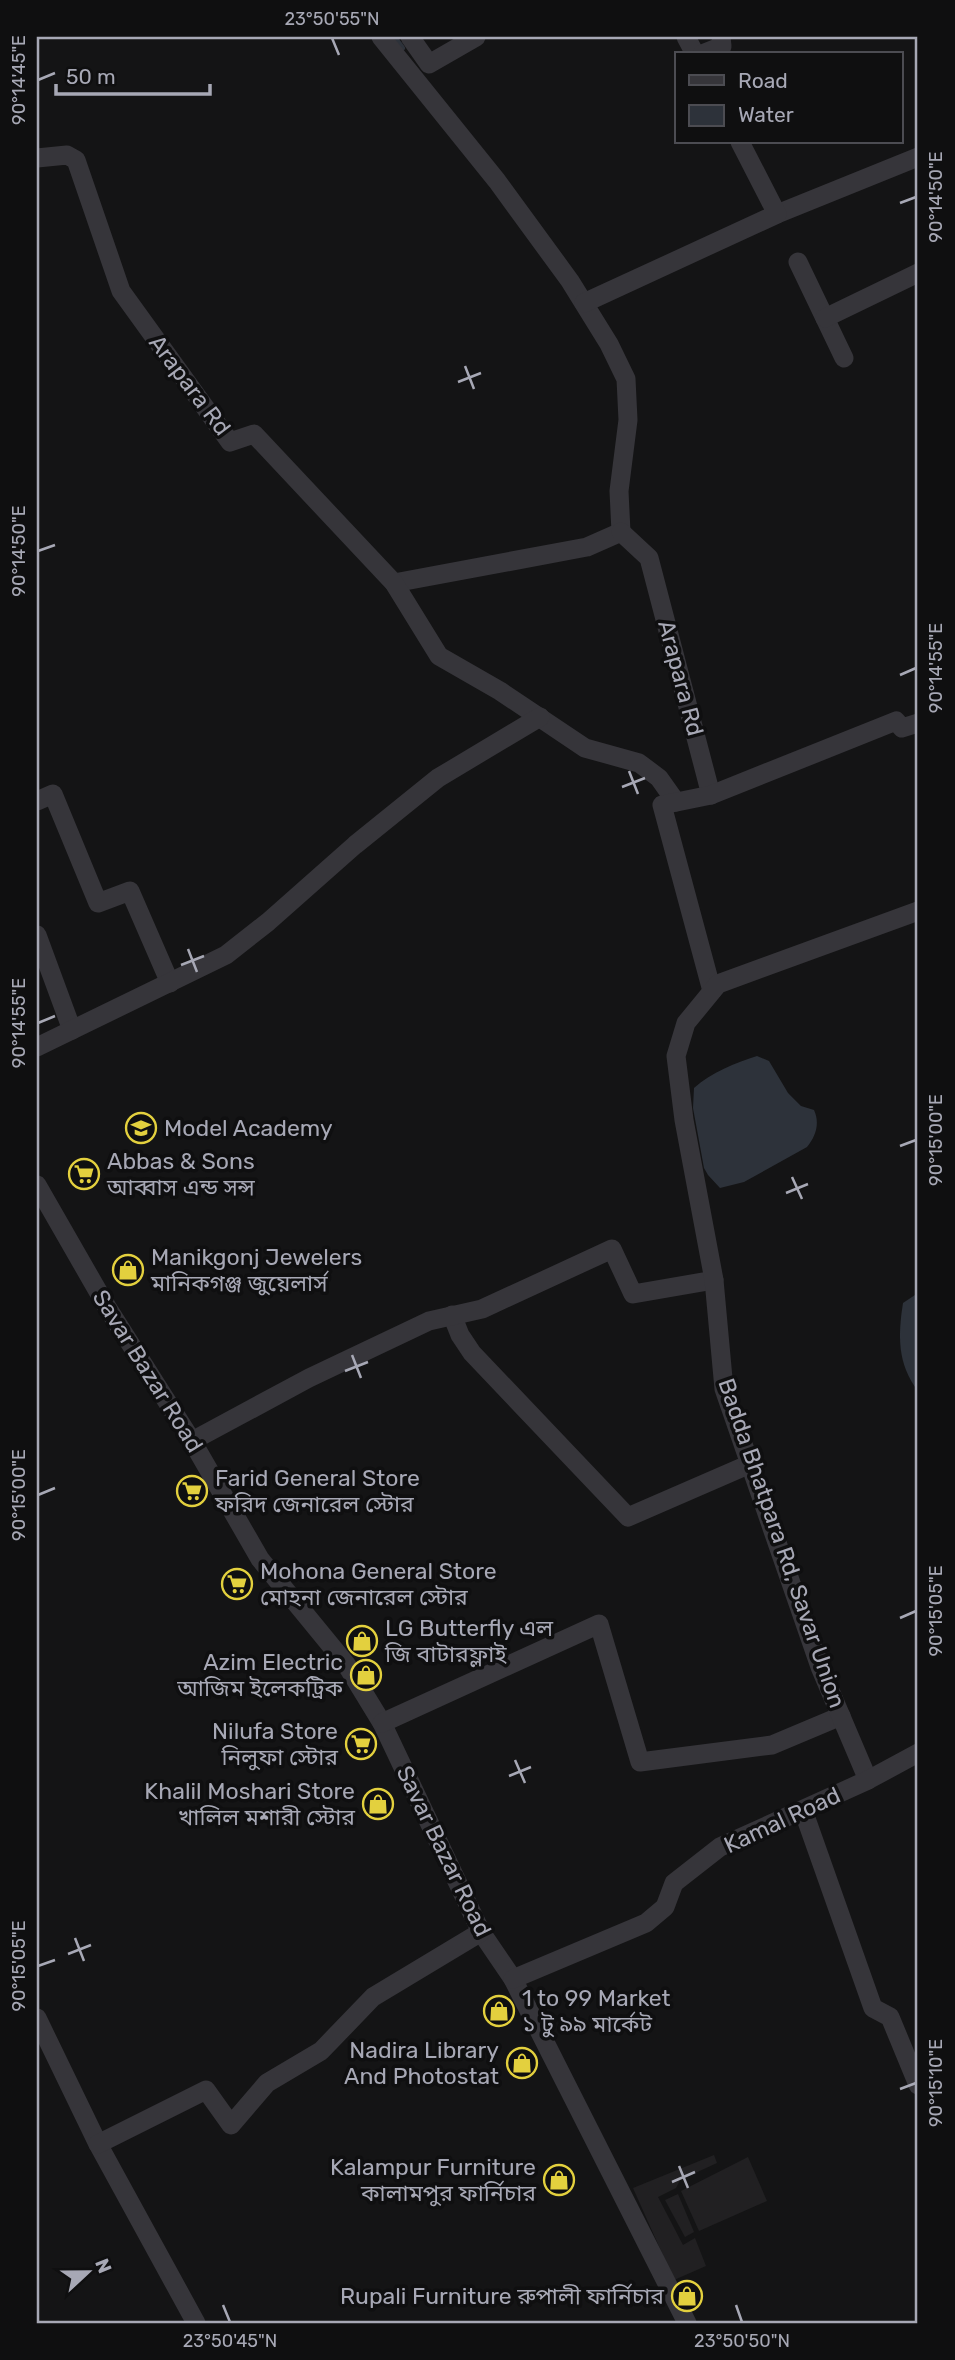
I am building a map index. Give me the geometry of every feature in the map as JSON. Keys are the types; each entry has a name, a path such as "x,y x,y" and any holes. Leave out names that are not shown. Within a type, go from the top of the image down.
{"street":[{"path":"382,37 496,181 570,281 609,344 626,379 628,420 618,491 621,532 587,547 394,583 439,656 500,691 586,748 639,762 659,778 676,802"},
{"path":"410,37 429,64 476,37"},
{"path":"707,52 722,46 720,37"},
{"path":"741,144 776,214"},
{"name":"Arapara Rd","path":"37,158 67,155 76,160 121,292 230,442 254,434 394,583"},
{"path":"584,303 776,214 918,158"},
{"path":"798,262 844,358"},
{"path":"825,318 918,273"},
{"name":"Arapara Rd","path":"621,532 649,558 711,795"},
{"path":"37,1047 226,955 438,778 540,717"},
{"path":"712,991 663,805 711,795 896,721 902,728 918,723"},
{"path":"37,801 53,794 98,903 130,891 170,983"},
{"name":"Badda Bhatpara Rd, Savar Union","path":"868,1780 821,1667 724,1389 714,1280 684,1120 676,1056 686,1023 718,984 918,911"},
{"path":"37,935 72,1030"},
{"name":"Savar Bazar Road","path":"37,1185 107,1307 192,1441 260,1559 346,1664 382,1723 481,1932 513,1979 687,2323"},
{"path":"192,1441 309,1378 429,1321 482,1309 612,1249 633,1294 714,1280"},
{"path":"452,1315 460,1335 472,1353 628,1517 750,1464"},
{"path":"382,1723 600,1624 640,1762 772,1745 841,1716"},
{"name":"Kamal Road","path":"513,1979 646,1923 665,1907 674,1883 720,1847 868,1780 918,1754"},
{"path":"803,1810 873,2008 890,2017 918,2085"},
{"path":"98,2144 206,2090 231,2125 267,2083 321,2051 373,1997 481,1932"},
{"path":"37,2018 98,2144 196,2323"}],"shaded area":[{"path":"714,2155 717,2163 680,2180 676,2188 658,2197 683,2245 695,2238 706,2266 674,2280 633,2188"},
{"path":"748,2157 767,2201 699,2231 681,2191"},
{"path":"678,2194 694,2232 685,2237 665,2200"}],"water":[{"path":"757,1056 769,1061 788,1093 801,1106 814,1110 816,1129 807,1147 744,1182 720,1188 704,1168 693,1108 694,1088 708,1077"},
{"path":"918,1293 918,1391 903,1360 900,1326 903,1303"}],"waterway":[{"path":"394,37 402,48"}],"place":[{"name":"Model Academy","path":"141,1128"},
{"name":"Abbas & Sons আব্বাস এন্ড সন্স","path":"84,1174"},
{"name":"Manikgonj Jewelers মানিকগঞ্জ জুয়েলার্স","path":"128,1270"},
{"name":"Farid General Store ফরিদ জেনারেল স্টোর","path":"192,1491"},
{"name":"Mohona General Store মোহনা জেনারেল স্টোর","path":"237,1584"},
{"name":"LG Butterfly এল জি বাটারফ্লাই","path":"362,1641"},
{"name":"Azim Electric আজিম ইলেকট্রিক","path":"366,1675"},
{"name":"Nilufa Store নিলুফা স্টোর","path":"361,1744"},
{"name":"Khalil Moshari Store খালিল মশারী স্টোর","path":"378,1804"},
{"name":"1 to 99 Market ১ টু ৯৯ মার্কেট","path":"499,2011"},
{"name":"Nadira Library And Photostat","path":"522,2063"},
{"name":"Kalampur Furniture কালামপুর ফার্নিচার","path":"559,2180"},
{"name":"Rupali Furniture রুপালী ফার্নিচার","path":"687,2296"}]}
